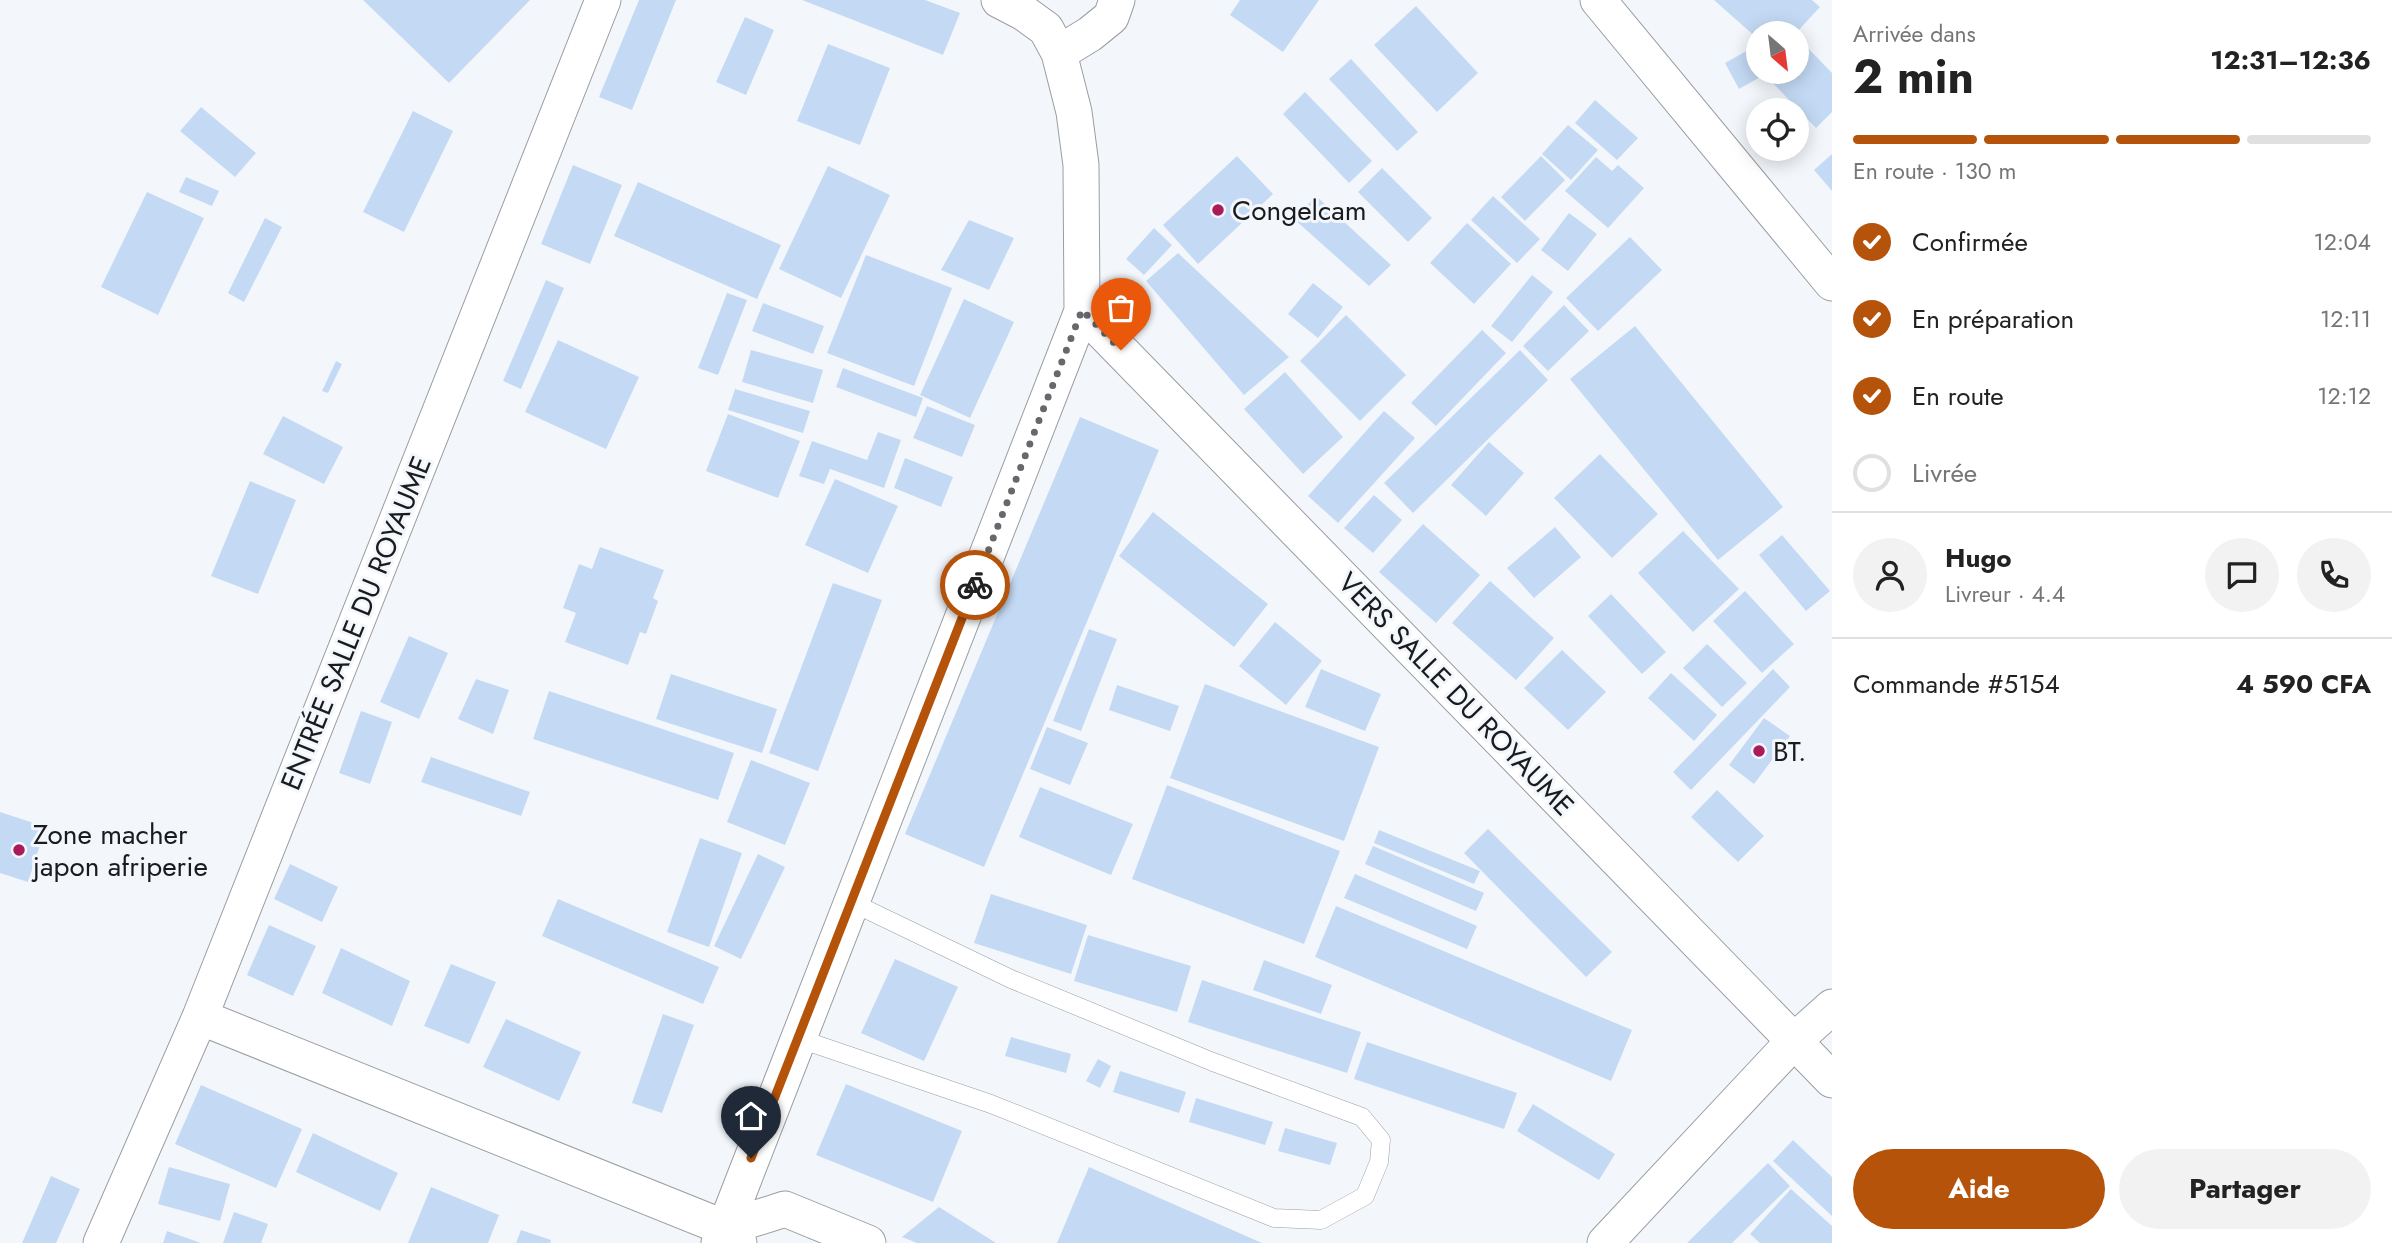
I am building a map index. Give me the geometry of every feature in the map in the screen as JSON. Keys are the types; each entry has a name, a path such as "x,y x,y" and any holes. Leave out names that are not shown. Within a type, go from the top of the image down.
{"street":[{"name":"ENTRÉE SALLE DU ROYAUME","path":"101,1243 200,1017 603,0"},
{"path":"728,1238 797,1038 1082,310 1081,165 1074,112 1059,53 1045,29 1024,13 999,0"},
{"path":"1059,53 1111,17 1117,0"},
{"path":"1598,0 1832,283"},
{"name":"VERS SALLE DU ROYAUME","path":"1082,310 1832,1080"},
{"path":"1605,1243 1794,1041 1832,1007"},
{"path":"200,1017 728,1238 785,1209 868,1243"}],"lane":[{"path":"797,1038 991,1104 1274,1218 1321,1220 1365,1196 1379,1162 1381,1140 1362,1117 1213,1062 1012,979 851,902"}],"building":[{"path":"363,0 530,0 449,83"},
{"path":"639,0 676,0 632,110 599,97"},
{"path":"802,0 925,0 960,13 943,55"},
{"path":"1240,0 1319,0 1283,52 1230,15"},
{"path":"1714,0 1812,0 1820,7 1807,21 1746,21 1746,28"},
{"path":"1416,6 1478,73 1437,112 1374,45"},
{"path":"745,17 774,30 746,95 716,82"},
{"path":"828,44 890,68 860,145 797,121"},
{"path":"1810,50 1832,73 1832,112 1816,128 1809,121 1809,98 1787,98 1774,84 1810,84"},
{"path":"1746,51 1748,84 1739,89 1725,63"},
{"path":"1351,59 1418,132 1397,151 1329,79"},
{"path":"1305,92 1372,161 1349,183 1283,114"},
{"path":"1595,100 1638,138 1617,160 1575,123"},
{"path":"201,107 256,153 235,177 180,131"},
{"path":"413,111 453,131 404,232 363,212"},
{"path":"1568,125 1598,150 1571,180 1542,154"},
{"path":"1832,154 1832,191 1814,170"},
{"name":"Congelcam","path":"1237,156 1273,194 1198,264 1163,225"},
{"path":"1541,156 1565,180 1525,221 1501,197"},
{"path":"1596,157 1612,171 1618,165 1644,188 1608,228 1565,191"},
{"path":"573,165 622,185 590,264 541,244"},
{"path":"828,166 890,195 841,298 779,269"},
{"path":"1382,168 1432,218 1408,242 1358,192"},
{"path":"186,177 219,191 212,206 179,192"},
{"path":"638,182 781,245 757,299 614,236"},
{"path":"147,192 204,218 158,315 101,287"},
{"path":"1316,196 1391,265 1369,286 1294,219"},
{"path":"1493,196 1540,239 1517,263 1471,220"},
{"path":"1569,213 1597,234 1568,271 1541,250"},
{"path":"265,218 282,227 244,302 228,293"},
{"path":"969,220 1014,238 989,290 941,270"},
{"path":"1467,223 1511,264 1474,304 1430,263"},
{"path":"1154,228 1172,245 1144,275 1126,259"},
{"path":"1630,237 1662,270 1598,331 1566,298"},
{"path":"1178,253 1289,357 1244,395 1146,281"},
{"path":"866,255 952,288 914,386 827,353"},
{"path":"1532,275 1553,292 1512,342 1491,326"},
{"path":"546,280 564,288 521,389 503,381"},
{"path":"1313,283 1343,307 1318,338 1288,314"},
{"path":"727,293 747,300 718,375 698,368"},
{"path":"964,299 1014,322 970,418 920,395"},
{"path":"763,303 824,326 813,354 752,331"},
{"path":"1564,305 1589,331 1548,371 1523,346"},
{"path":"1346,315 1406,375 1360,421 1300,361"},
{"path":"1635,326 1783,507 1718,560 1570,379"},
{"path":"1482,330 1506,353 1436,426 1411,403"},
{"path":"558,340 639,377 606,449 525,412"},
{"path":"751,350 823,370 813,403 742,382"},
{"path":"1520,350 1548,380 1413,513 1384,483"},
{"path":"336,361 342,364 328,393 322,391"},
{"path":"843,368 923,398 916,417 836,387"},
{"path":"1285,372 1343,437 1303,474 1244,409"},
{"path":"735,389 810,411 803,433 728,410"},
{"path":"927,406 975,425 962,457 913,438"},
{"path":"1384,411 1415,438 1338,523 1308,496"},
{"path":"728,414 800,441 778,498 706,471"},
{"path":"283,416 343,447 324,484 263,454"},
{"path":"1080,417 1159,450 984,867 905,834"},
{"path":"878,432 901,440 884,488 830,469 824,484 799,476 812,441 867,460"},
{"path":"1489,442 1524,473 1486,516 1451,485"},
{"path":"1600,454 1658,514 1612,558 1554,498"},
{"path":"905,458 953,477 941,507 894,488"},
{"path":"835,479 898,506 868,573 805,545"},
{"path":"250,481 296,500 258,594 211,576"},
{"path":"1374,495 1402,520 1373,553 1344,528"},
{"path":"1153,512 1268,604 1234,647 1119,556"},
{"path":"1423,524 1480,575 1436,623 1379,572"},
{"path":"1555,527 1581,557 1534,598 1507,568"},
{"path":"1683,531 1739,589 1693,632 1638,573"},
{"path":"1782,535 1830,591 1806,611 1759,555"},
{"path":"600,547 664,570 653,598 658,601 646,634 640,632 628,665 565,642 576,613 563,608 579,564 592,569"},
{"path":"1490,581 1554,638 1516,680 1452,623"},
{"path":"833,583 882,600 818,771 769,753"},
{"path":"1745,591 1794,644 1762,673 1713,621"},
{"path":"1611,594 1666,652 1642,674 1588,616"},
{"path":"1275,622 1322,661 1286,705 1239,666"},
{"path":"1089,629 1117,639 1081,731 1053,721"},
{"path":"409,636 448,653 419,719 380,702"},
{"path":"1707,644 1747,683 1722,707 1683,668"},
{"path":"1562,650 1606,692 1568,730 1524,688"},
{"path":"1321,669 1381,694 1365,731 1305,707"},
{"path":"1773,669 1790,687 1691,790 1673,772"},
{"path":"1671,673 1717,715 1694,741 1648,698"},
{"path":"671,674 777,709 762,753 656,719"},
{"path":"476,679 509,690 493,734 458,719"},
{"path":"1205,684 1379,747 1344,841 1170,778"},
{"path":"1117,685 1179,706 1170,731 1109,710"},
{"path":"549,691 734,753 718,800 533,739"},
{"path":"361,711 392,722 370,784 339,773"},
{"name":"BT.","path":"1764,718 1790,736 1754,784 1729,765"},
{"path":"1047,727 1088,743 1070,785 1030,769"},
{"path":"431,757 530,792 521,816 421,782"},
{"path":"751,760 810,783 785,845 727,822"},
{"path":"1167,785 1340,851 1304,944 1132,879"},
{"path":"1040,787 1133,824 1111,875 1019,837"},
{"path":"1717,790 1764,836 1738,862 1691,817"},
{"name":"Zone macher japon afriperie","path":"0,812 46,827 28,882 0,873"},
{"path":"1488,829 1612,952 1586,977 1464,853"},
{"path":"1379,830 1480,871 1474,884 1374,843"},
{"path":"700,838 742,853 709,947 667,932"},
{"path":"1373,846 1484,893 1476,911 1365,864"},
{"path":"758,854 785,867 741,959 714,946"},
{"path":"290,864 338,887 322,922 274,899"},
{"path":"1355,874 1477,926 1467,949 1344,898"},
{"path":"991,894 1087,925 1071,974 974,943"},
{"path":"558,899 719,967 703,1004 542,936"},
{"path":"1336,906 1632,1030 1611,1081 1315,957"},
{"path":"269,925 316,946 293,996 247,975"},
{"path":"1088,935 1191,966 1177,1012 1074,981"},
{"path":"341,948 410,981 392,1026 322,993"},
{"path":"895,959 958,987 924,1061 861,1033"},
{"path":"1264,960 1332,985 1321,1014 1253,990"},
{"path":"451,964 496,982 469,1044 424,1026"},
{"path":"1202,980 1361,1032 1347,1073 1188,1022"},
{"path":"663,1014 694,1025 662,1113 632,1103"},
{"path":"506,1019 581,1052 559,1101 483,1067"},
{"path":"1011,1037 1071,1054 1066,1073 1005,1056"},
{"path":"1367,1042 1517,1093 1504,1129 1354,1079"},
{"path":"1098,1059 1111,1066 1100,1088 1086,1081"},
{"path":"1120,1071 1186,1092 1179,1113 1113,1092"},
{"path":"846,1084 962,1131 933,1202 816,1155"},
{"path":"201,1085 302,1129 276,1188 175,1144"},
{"path":"1196,1098 1273,1122 1265,1145 1189,1122"},
{"path":"1533,1104 1615,1154 1599,1180 1517,1131"},
{"path":"1285,1128 1337,1143 1330,1165 1278,1151"},
{"path":"313,1133 398,1173 380,1211 296,1172"},
{"path":"1793,1140 1832,1177 1832,1216 1773,1161"},
{"path":"1768,1163 1790,1186 1732,1243 1687,1243"},
{"path":"169,1167 230,1184 220,1221 158,1204"},
{"path":"1089,1167 1262,1243 1057,1243"},
{"path":"51,1176 80,1189 56,1243 22,1243"},
{"path":"431,1187 499,1215 488,1243 408,1243"},
{"path":"1791,1189 1832,1226 1832,1243 1760,1243 1750,1234"},
{"path":"939,1207 996,1243 917,1243 902,1237"},
{"path":"234,1212 268,1224 261,1243 223,1243"},
{"path":"521,1230 551,1240 550,1243 516,1243"},
{"path":"167,1231 201,1243 163,1243"}],"way so far":[{"path":"975,585 1082,310 1121,350"}],"place":[{"name":"Congelcam","path":"1218,210"},
{"name":"BT.","path":"1759,751"},
{"name":"Zone macher japon afriperie","path":"19,850"}],"route":[{"path":"751,1158 975,585"}]}
